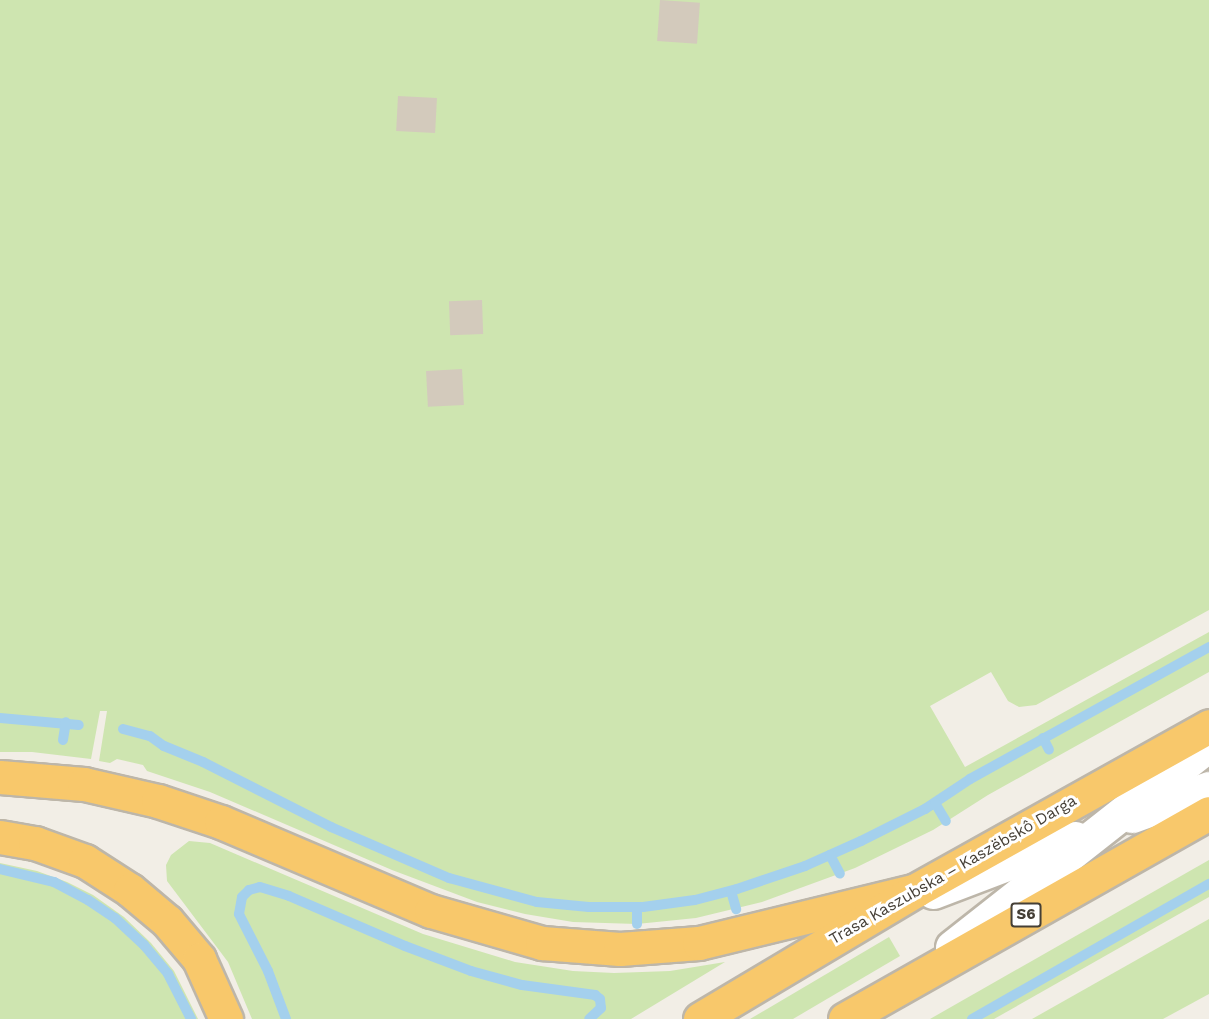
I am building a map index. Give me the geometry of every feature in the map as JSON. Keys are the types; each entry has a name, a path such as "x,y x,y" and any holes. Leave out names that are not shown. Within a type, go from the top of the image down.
{"highway":[{"name":"Trasa Kaszubska – Kaszëbskô Darga","path":"700,1019 916,890 1209,726"},
{"path":"0,777 84,784 158,801 221,822 340,875 439,915 542,944 620,949 699,943 916,890"},
{"name":"S6","path":"845,1019 1209,813"},
{"path":"0,837 35,843 85,861 130,890 167,921 199,959 226,1019"}],"lane":[{"path":"914,978 1209,745"},
{"path":"875,914 1209,788"}],"green space":[{"path":"0,0 1209,0 1209,610 1036,705 1019,707 1008,701 991,672 930,706 965,767 1209,632 1209,672 988,795 933,830 855,868 762,902 696,918 637,924 573,922 525,914 477,902 392,870 210,792 147,771 143,765 117,759 110,763 99,761 107,711 100,711 91,759 32,752 0,752"},
{"path":"189,841 210,843 423,934 515,962 573,971 614,973 670,971 725,962 631,1019 252,1019 228,962 167,881 166,865 171,855"},
{"path":"1209,860 1209,897 994,1019 930,1019"},
{"path":"0,863 37,871 67,882 93,895 124,917 151,943 174,971 198,1019 0,1019"},
{"path":"1209,919 1209,994 1163,1019 1032,1019"},
{"path":"889,937 900,956 793,1019 750,1019"}],"building":[{"path":"660,0 700,3 697,44 657,41"},
{"path":"398,96 437,98 435,133 396,131"},
{"path":"482,300 483,334 450,335 449,301"},
{"path":"462,369 464,405 428,407 426,371"}],"waterway":[{"path":"123,729 150,736 164,746 203,762 331,827 449,878 537,902 589,907 643,907 695,900 737,889 805,866 861,841 925,809 970,779 1209,647"},
{"path":"0,718 79,725"},
{"path":"63,740 66,722"},
{"path":"1043,738 1049,750"},
{"path":"935,803 946,821"},
{"path":"830,855 840,874"},
{"path":"0,869 54,882 115,918 144,945 168,974 191,1019"},
{"path":"972,1019 1209,884"},
{"path":"286,1019 268,971 239,914 242,897 249,890 260,887 289,896 405,946 471,971 522,985 595,995 600,999 601,1008 589,1019"},
{"path":"731,891 736,909"},
{"path":"637,907 637,924"}]}
